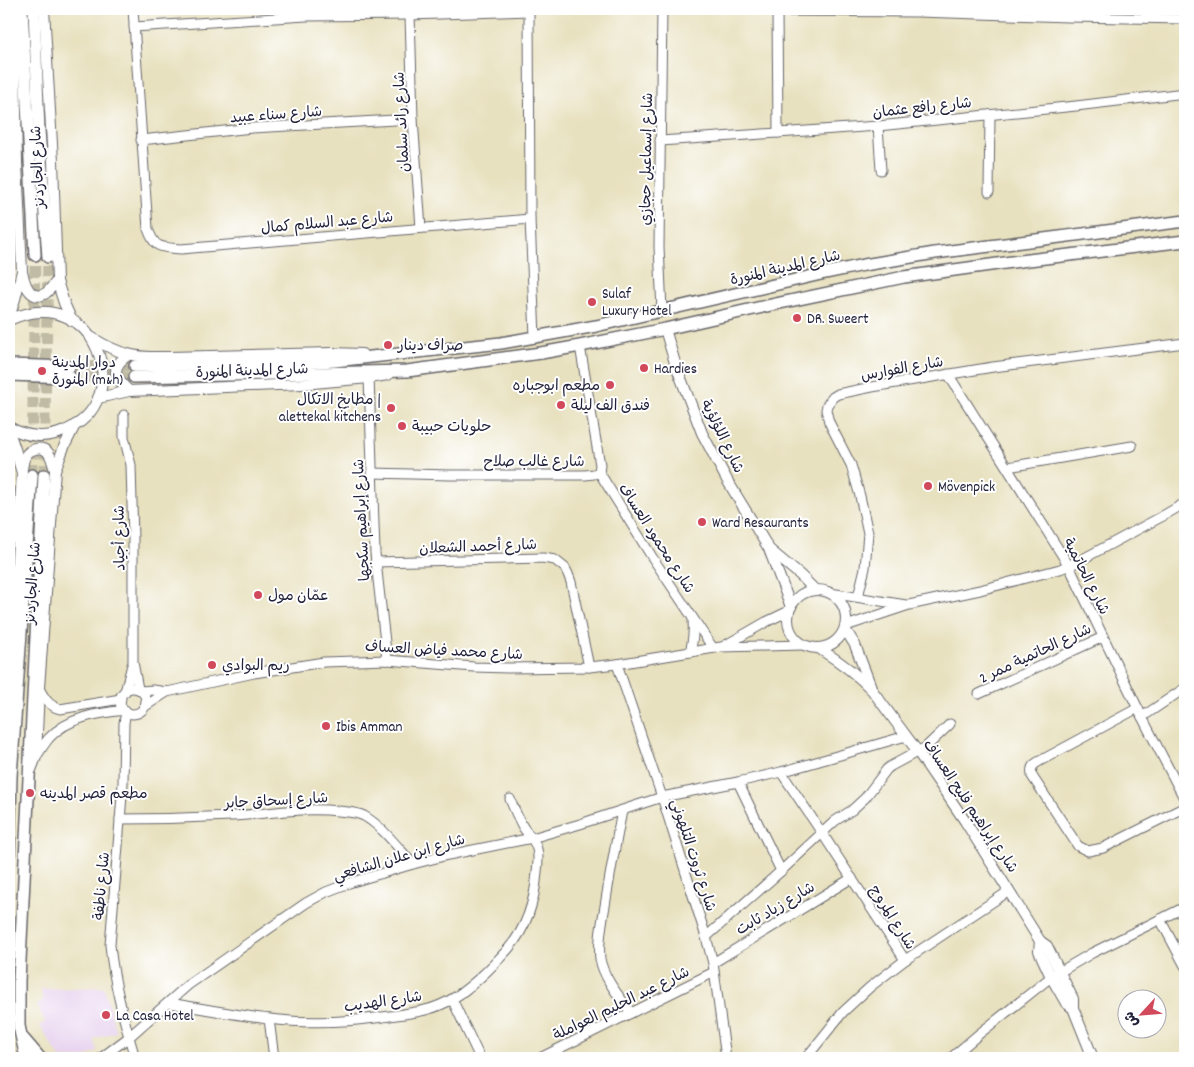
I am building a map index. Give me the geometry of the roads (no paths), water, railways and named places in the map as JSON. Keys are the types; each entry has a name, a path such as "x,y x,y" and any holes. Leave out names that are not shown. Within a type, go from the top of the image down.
{"main road":[{"path":"22,9 35,255"},
{"path":"34,9 39,130 48,258"},
{"name":"شارع المدينة المنورة","path":"1185,221 884,261 596,326 469,348 334,361 135,372 406,372 580,346 904,277 1185,241"},
{"path":"9,365 70,372 9,375"},
{"path":"26,1058 20,1034 18,1014 19,981 29,776 49,472"},
{"path":"9,854 11,770 27,474"},
{"path":"20,1034 40,1058"}],"street":[{"name":"شارع الجاردنز","path":"44,9 56,281 72,321"},
{"name":"شارع عبد السلام كمال","path":"133,9 148,229 151,239 156,245 180,249 530,219"},
{"name":"شارع إسماعيل حجازي","path":"662,9 659,247 662,310"},
{"path":"134,27 306,16 410,15 529,10 530,219 535,337"},
{"path":"778,133 777,10 1185,19"},
{"name":"شارع الجاردنز","path":"9,319 22,271 12,15"},
{"name":"شارع رائد سلمان","path":"410,15 413,119 421,228"},
{"name":"شارع رافع عثمان","path":"660,141 878,126 1185,93"},
{"path":"989,192 990,115"},
{"name":"شارع سناء عبيد","path":"141,140 252,128 413,119"},
{"path":"878,126 881,170"},
{"path":"22,271 24,282 32,294 44,295 56,281"},
{"path":"9,319 33,312 47,312 60,315 72,321 90,337 96,346 102,366 98,398 88,413 75,426 59,433 41,436 23,434 9,427"},
{"name":"شارع اللؤلؤية","path":"665,329 675,363 702,433 727,480 769,549 790,609"},
{"name":"شارع المدينة المنورة","path":"90,337 128,354 169,357 393,354"},
{"name":"شارع الفوارس","path":"858,597 865,568 868,533 851,464 829,422 826,410 833,397 838,394 992,366 1185,343"},
{"name":"شارع غالب صلاح","path":"372,473 585,475 599,472 600,465 580,346"},
{"path":"128,354 120,362 116,374 118,380 129,391"},
{"name":"شارع المدينة المنورة","path":"98,398 129,391 302,384 369,378 406,372"},
{"name":"شارع الحاتمية","path":"948,374 1069,566 1185,800"},
{"name":"شارع إبراهيم سكجها","path":"369,378 376,562 387,660"},
{"name":"شارع أجياد","path":"124,415 124,437 130,466 133,517 133,662 140,690"},
{"name":"شارع الجاردنز","path":"29,776 36,757 49,472 75,426"},
{"name":"شارع الجاردنز","path":"9,431 27,474 9,696"},
{"path":"1008,467 1132,446"},
{"path":"27,474 25,455 31,450 38,448 44,449 49,453 49,472"},
{"name":"شارع محمود العساف","path":"599,472 692,617 717,648"},
{"path":"845,628 909,605 1035,576 1069,566 1185,503"},
{"name":"شارع اللؤلؤية","path":"769,549 815,590"},
{"name":"شارع أحمد الشعلان","path":"376,562 543,558 555,560 564,568 571,582 589,667"},
{"path":"830,593 840,602 846,613 845,628 836,642 820,649 803,645 794,636 788,624 790,609 797,599 805,593 815,590 909,605"},
{"name":"شارع محمد فياض العساف","path":"717,648 790,609"},
{"path":"690,652 694,630 692,617"},
{"name":"شارع إبراهيم فليح العساف","path":"845,628 855,645 872,690"},
{"name":"شارع الحاتمية ممر 2","path":"979,694 1103,637"},
{"name":"شارع محمد فياض العساف","path":"141,710 167,692 244,675 324,662 387,660 474,667 589,667 717,648 803,645"},
{"name":"شارع إبراهيم فليح العساف","path":"820,649 840,662 872,690 918,752 965,821 1040,941 1039,951 1056,974 1066,1003 1073,1008 1093,1058"},
{"name":"شارع أجياد","path":"123,695 133,662"},
{"name":"شارع ثروت التلهوني","path":"617,664 662,797 706,937 713,967 726,1058"},
{"path":"36,757 49,738 67,724 99,713 126,711 130,713 141,710 146,698 140,690 130,688 123,695 60,709 48,702 39,688"},
{"path":"1185,688 1038,762 1031,770 1032,776 1078,846 1088,851 1103,848 1185,807"},
{"name":"شارع محمد فياض العساف","path":"140,690 167,692"},
{"path":"123,695 122,705 126,711"},
{"name":"شارع ناطفة","path":"125,734 141,710"},
{"name":"شارع ناطفة","path":"126,711 124,723 124,784 110,945 116,987 135,1058"},
{"path":"706,937 822,833 865,798 891,766 926,747 950,724"},
{"path":"9,735 11,770"},
{"name":"شارع ابن علان الشافعي","path":"101,1058 129,1037 188,985 210,969 306,903 349,883 448,855 532,838 662,797 781,772 906,736"},
{"name":"شارع المروج","path":"781,772 906,960 857,998 843,1012 806,1058"},
{"path":"738,782 781,871"},
{"name":"شارع الهديب","path":"168,1003 270,1019 320,1022 364,1020 415,1013 452,999 474,982 504,953 517,939 527,919 533,898 538,857 537,848 520,821 510,799"},
{"name":"شارع إسحاق جابر","path":"120,819 179,819 300,810 354,813 364,816 386,834 413,864"},
{"path":"622,811 602,921 600,959 604,973 631,1012"},
{"name":"شارع زياد ثابت","path":"713,967 852,878"},
{"path":"906,960 1009,891"},
{"path":"951,1058 1056,974 1092,953 1185,907"},
{"path":"1160,919 1185,966"},
{"name":"شارع عبد الحليم العواملة","path":"540,1058 631,1012 713,967"},
{"path":"452,999 480,1058"},
{"path":"270,1019 274,1058"},
{"path":"961,1049 966,1058"}],"tunnel":[{"path":"32,475 35,255"},
{"path":"44,475 48,257"},
{"path":"69,367 135,366"},
{"path":"70,377 134,377"}],"place":[{"name":"Sulaf Luxury Hotel","path":"592,302"},
{"name":"DR. Sweert","path":"797,318"},
{"name":"صراف دينار","path":"388,345"},
{"name":"Hardies","path":"644,368"},
{"name":"دوار المدينة المنورة (m&h)","path":"42,371"},
{"name":"مطعم ابوجباره","path":"610,385"},
{"name":"فندق الف ليلة","path":"561,405"},
{"name":"مطابخ الاتكال | alettekal kitchens","path":"391,408"},
{"name":"حلويات حبيبة","path":"402,426"},
{"name":"Mövenpick","path":"928,486"},
{"name":"Ward Resaurants","path":"702,522"},
{"name":"عمّان مول","path":"258,595"},
{"name":"ريم البوادي","path":"212,665"},
{"name":"Ibis Amman","path":"326,726"},
{"name":"مطعم قصر المدينه","path":"30,793"},
{"name":"La Casa Hotel","path":"106,1015"}]}
